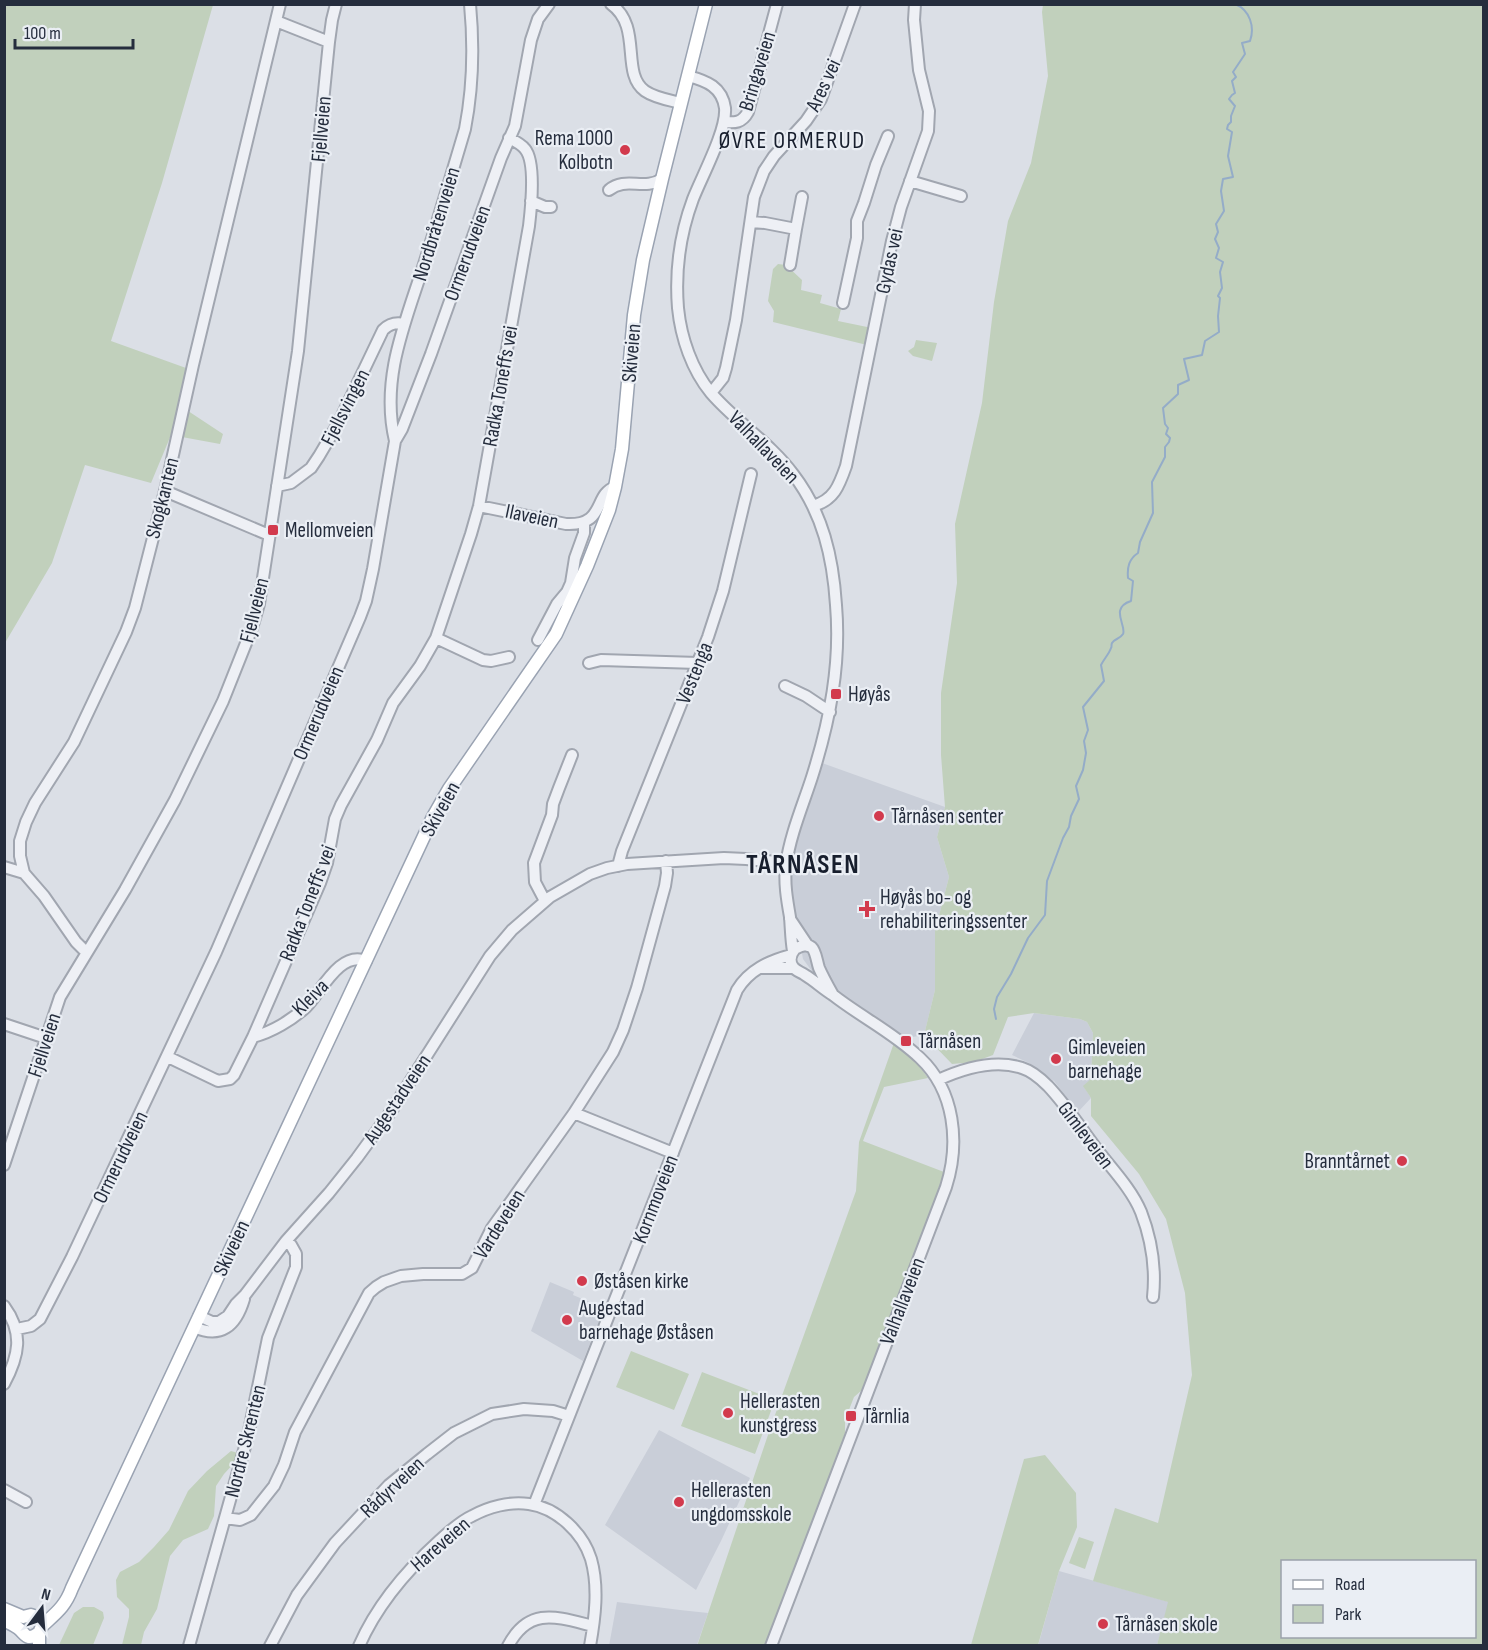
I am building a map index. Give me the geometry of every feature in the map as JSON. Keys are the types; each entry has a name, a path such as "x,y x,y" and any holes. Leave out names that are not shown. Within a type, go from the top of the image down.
{"main road":[{"name":"Skiveien","path":"32,1631 47,1611 58,1604 72,1588 448,789 556,634 599,538 615,487 622,449 638,287 650,227 706,4"},
{"path":"4,1609 32,1631"},
{"path":"4,1620 32,1631"}],"street":[{"name":"Skogkanten","path":"24,873 20,856 20,841 26,822 35,803 74,742 135,608 165,491 195,354 280,4"},
{"name":"Fjellveien","path":"4,1165 60,996 149,848 180,790 223,701 259,604 299,340 329,42 336,4"},
{"name":"Nordbråtenveien","path":"395,441 392,427 391,388 393,363 465,129 472,84 470,4"},
{"name":"Ormerudveien","path":"16,1329 35,1324 42,1315 168,1057 243,892 366,601 374,569 395,441 402,429 431,354 518,117 533,33 541,14 549,4"},
{"path":"611,4 626,21 634,72 641,87 657,97 681,103"},
{"name":"Bringaveien","path":"724,122 741,121 748,112 777,4"},
{"name":"Ares vei","path":"711,393 723,378 726,368 736,320 754,197 774,156 806,121 821,99 855,4"},
{"name":"Gydas vei","path":"813,506 831,497 846,466 892,241 901,207 928,131 929,111 919,69 914,20 915,4"},
{"path":"276,21 329,42"},
{"name":"Valhallaveien","path":"688,75 708,82 719,92 724,105 724,122 687,216 678,266 678,298 682,332 693,362 711,393 787,466 799,482 820,521 830,555 836,607 836,662 830,712 822,745 789,849 786,886 792,953"},
{"name":"Gydas vei","path":"843,303 857,238 857,220 888,136"},
{"name":"Radka Toneffs vei","path":"168,1057 218,1081 230,1079 234,1075 253,1037 320,882 327,863 335,819 340,805 377,740 393,703 420,666 436,638 479,506 529,226 531,165 527,152 519,143 509,138"},
{"path":"609,190 616,184 656,183 662,179"},
{"path":"910,182 961,196"},
{"path":"790,265 802,197"},
{"path":"531,201 551,207"},
{"path":"751,222 796,230"},
{"name":"Fjellsvingen","path":"276,486 291,483 310,468 339,422 382,330 393,323 404,324"},
{"name":"Vestenga","path":"618,866 698,663 723,591 751,474"},
{"name":"Ilaveien","path":"479,506 577,525 592,517 609,489 615,487"},
{"path":"165,491 269,535"},
{"name":"Ilaveien","path":"538,640 571,583 584,533 584,523"},
{"path":"436,638 483,660 491,661 509,657"},
{"path":"589,663 601,660 698,663"},
{"path":"785,686 806,696 830,712"},
{"path":"545,901 535,882 534,863 572,755"},
{"name":"Augestadveien","path":"196,1322 219,1322 228,1316 286,1241 357,1158 392,1110 490,956 512,930 545,901 566,886 590,874 618,866 666,861 739,858 787,863"},
{"name":"Vardeveien","path":"225,1518 240,1520 251,1515 274,1486 295,1432 369,1293 384,1282 401,1276 462,1274 472,1268 492,1228 574,1113 613,1052 637,988 665,886 666,861"},
{"path":"4,867 24,873 86,952"},
{"name":"Valhallaveien","path":"790,919 807,946"},
{"path":"760,968 798,970 812,970 817,962 817,954 807,946 798,947 792,953 790,962 798,970"},
{"name":"Kornmoveien","path":"534,1505 736,990 744,979 760,968 792,953"},
{"name":"Kleiva","path":"253,1037 271,1031 301,1011 313,1000 334,973 349,960 357,958 366,961"},
{"name":"Valhallaveien","path":"817,962 833,995"},
{"name":"Valhallaveien","path":"771,1646 950,1175 954,1152 953,1125 948,1102 938,1080 927,1065 911,1050 798,970"},
{"path":"4,1024 46,1038"},
{"name":"Gimleveien","path":"938,1080 975,1068 1007,1065 1026,1069 1048,1085 1138,1207 1146,1227 1152,1254 1153,1297"},
{"path":"574,1113 673,1153"},
{"name":"Nordre Skrenten","path":"189,1646 248,1436 268,1338 296,1268 296,1254 286,1241"},
{"path":"4,1306 11,1316 18,1340 16,1358 4,1384"},
{"name":"Rådyrveien","path":"270,1646 297,1595 335,1543 389,1485 454,1433 492,1414 503,1412 524,1409 553,1411 569,1416"},
{"path":"4,1490 26,1502"},
{"name":"Hareveien","path":"359,1646 374,1617 404,1575 455,1527 471,1516 488,1509 519,1503 547,1510 567,1523 586,1547 595,1578 590,1646"},
{"path":"508,1646 514,1634 522,1626 531,1620 543,1617 554,1617 593,1626"}],"shaded area":[{"name":"Høyås bo- og rehabiliteringssenter","path":"822,763 945,807 937,837 949,877 935,931 935,990 924,1035 895,1040 825,989 803,959 792,898 791,863"},
{"name":"Gimleveien barnehage","path":"1034,1013 1080,1019 1087,1022 1093,1033 1091,1079 1084,1087 1091,1098 1078,1112 1054,1081 1029,1063 1012,1055"},
{"name":"Augestad barnehage Øståsen","path":"550,1282 604,1308 583,1361 531,1331"},
{"name":"Hellerasten ungdomsskole","path":"659,1430 750,1478 696,1590 605,1525"},
{"name":"Tårnåsen skole","path":"1059,1571 1169,1602 1157,1645 1038,1646"},
{"path":"617,1602 708,1613 697,1645 609,1646"}],"green space":[{"path":"5,5 213,5 162,183 111,341 186,368 179,405 223,434 220,444 171,435 151,483 85,465 52,563 5,643"},
{"path":"1043,5 1483,5 1483,1645 1157,1645 1168,1602 1093,1581 1115,1508 1158,1523 1192,1375 1185,1293 1166,1219 1139,1174 1091,1116 1091,1098 1083,1086 1091,1079 1093,1033 1087,1022 1034,1013 1008,1017 993,1055 974,1062 952,1064 924,1035 935,990 935,931 949,877 937,837 945,807 941,755 941,693 957,583 955,524 982,403 994,302 1008,221 1031,163 1048,76"},
{"path":"778,264 786,265 802,280 801,290 822,295 820,303 841,309 838,321 872,328 867,345 773,322 774,311 768,301 773,269"},
{"path":"916,340 937,343 932,361 913,356 908,351 914,347"},
{"path":"895,1040 912,1056 928,1078 884,1087 863,1141 944,1172 929,1217 862,1390 854,1397 845,1420 845,1433 836,1460 766,1645 697,1646 771,1426 856,1191 859,1142"},
{"path":"631,1351 689,1374 674,1410 616,1387"},
{"name":"Hellerasten kunstgress","path":"702,1372 775,1400 755,1454 681,1426"},
{"path":"231,1451 238,1453 237,1460 216,1486 214,1516 208,1529 183,1540 170,1556 157,1609 144,1632 141,1645 122,1645 129,1609 117,1597 116,1580 120,1572 139,1562 154,1547 169,1530 188,1491"},
{"path":"1045,1455 1076,1493 1077,1527 1059,1571 1038,1645 971,1645 1024,1459"},
{"path":"1079,1537 1094,1542 1085,1569 1069,1563"},
{"path":"83,1607 94,1607 103,1612 104,1618 93,1645 59,1645 74,1613"}],"waterway":[{"path":"996,1019 994,1009 997,997 1028,938 1045,915 1047,881 1079,799 1076,786 1083,770 1086,753 1084,741 1088,730 1083,707 1104,681 1101,665 1113,642 1124,631 1120,612 1121,608 1131,601 1133,581 1128,578 1128,567 1132,558 1138,553 1140,542 1153,513 1152,482 1165,457 1165,447 1170,438 1166,434 1168,428 1165,424 1163,408 1178,394 1178,385 1189,380 1184,359 1202,355 1205,341 1219,332 1220,298 1218,296 1222,288 1220,272 1223,262 1216,258 1219,248 1215,239 1218,232 1216,224 1224,211 1221,191 1223,179 1233,177 1228,156 1232,132 1227,129 1235,106 1229,99 1235,93 1232,81 1236,77 1233,72 1245,54 1242,43 1250,41 1252,30 1248,15 1235,4"}],"place":[{"name":"Rema 1000 Kolbotn","path":"625,150"},
{"name":"Mellomveien","path":"273,530"},
{"name":"Høyås","path":"836,694"},
{"name":"Tårnåsen senter","path":"879,816"},
{"name":"Høyås bo- og rehabiliteringssenter","path":"867,909"},
{"name":"Tårnåsen","path":"906,1041"},
{"name":"Gimleveien barnehage","path":"1056,1059"},
{"name":"Branntårnet","path":"1402,1161"},
{"name":"Øståsen kirke","path":"582,1281"},
{"name":"Augestad barnehage Øståsen","path":"567,1320"},
{"name":"Hellerasten kunstgress","path":"728,1413"},
{"name":"Tårnlia","path":"851,1416"},
{"name":"Hellerasten ungdomsskole","path":"679,1502"},
{"name":"Tårnåsen skole","path":"1103,1624"}],"district":[{"name":"ØVRE ORMERUD","path":"792,140"},
{"name":"TÅRNÅSEN","path":"803,864"}]}
